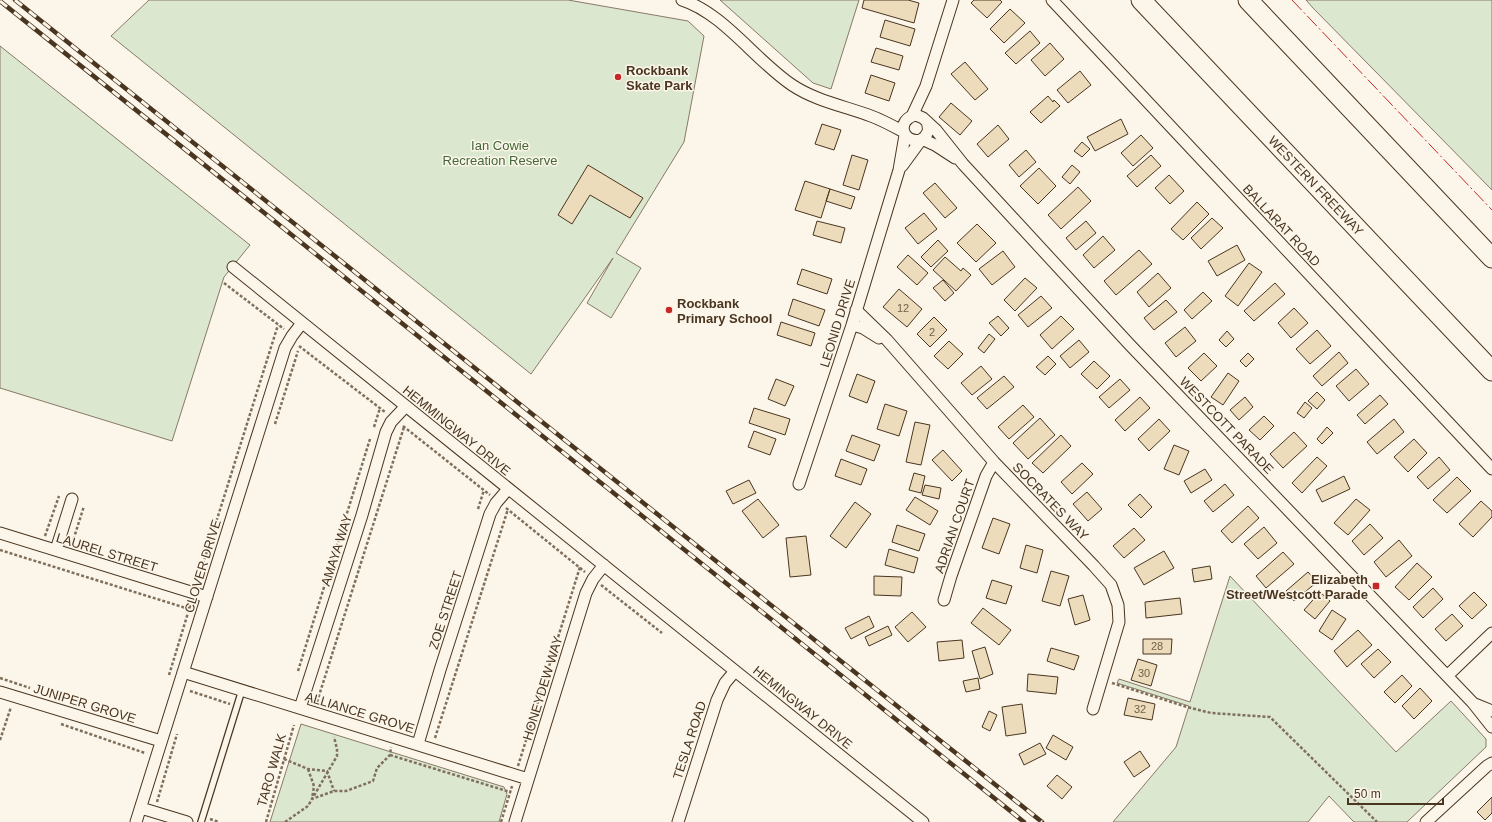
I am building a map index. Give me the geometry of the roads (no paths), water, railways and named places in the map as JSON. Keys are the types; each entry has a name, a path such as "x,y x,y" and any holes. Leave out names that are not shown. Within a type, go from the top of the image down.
{"highway":[{"name":"WESTERN FREEWAY","path":"1141,0 1492,371"},
{"path":"1248,0 1492,258"}],"street":[{"path":"682,0 707,12 791,84 807,94 829,103 872,116 900,119 920,116 926,121"},
{"path":"904,133 904,124 911,117 926,86 953,0"},
{"name":"BALLARAT ROAD","path":"1052,0 1492,469"},
{"path":"872,116 904,133 912,140 921,139 928,133 925,112 926,86"},
{"name":"WESTCOTT PARADE","path":"926,121 936,130 963,164 1130,344 1473,703 1492,727"},
{"name":"LEONID DRIVE","path":"799,484 852,325 899,170 904,133"},
{"name":"WESTCOTT PARADE","path":"921,139 935,144 963,164"},
{"name":"LEONID DRIVE","path":"899,170 921,139"},
{"name":"HEMMINGWAY DRIVE","path":"233,267 664,614"},
{"name":"SOCRATES WAY","path":"856,310 887,340 994,462 1111,585 1118,605 1119,622 1093,709"},
{"name":"CLOVER DRIVE","path":"136,822 285,348 302,323"},
{"name":"SOCRATES WAY","path":"852,325 863,328 882,340 887,340"},
{"name":"AMAYA WAY","path":"300,708 362,515 386,432 391,422 406,406"},
{"name":"ADRIAN COURT","path":"944,600 950,576 986,476 994,462"},
{"name":"ZOE STREET","path":"418,744 490,514 496,503 508,489"},
{"path":"56,550 72,498"},
{"name":"LAUREL STREET","path":"0,533 207,597"},
{"name":"HONEYDEW WAY","path":"515,822 586,593 593,579 604,565"},
{"name":"HEMINGWAY DRIVE","path":"664,614 924,822"},
{"path":"1447,676 1492,633"},
{"name":"TESLA ROAD","path":"679,822 717,700 725,683 735,671"},
{"name":"ALLIANCE GROVE","path":"183,672 528,779"},
{"name":"JUNIPER GROVE","path":"0,692 161,741"},
{"name":"WESTCOTT PARADE","path":"1473,703 1492,710"},
{"path":"1426,822 1490,762"},
{"path":"141,808 187,822"}],"lane":[{"path":"201,822 242,690"}],"railway":[{"path":"15,0 1042,822"},
{"path":"0,1 1024,822"}],"place":[{"name":"Rockbank Skate Park","path":"618,77"},
{"name":"Rockbank Primary School","path":"669,310"},
{"name":"Elizabeth Street/Westcott Parade","path":"1376,586"}],"park label":[{"name":"Ian Cowie Recreation Reserve","path":"500,152"}]}
